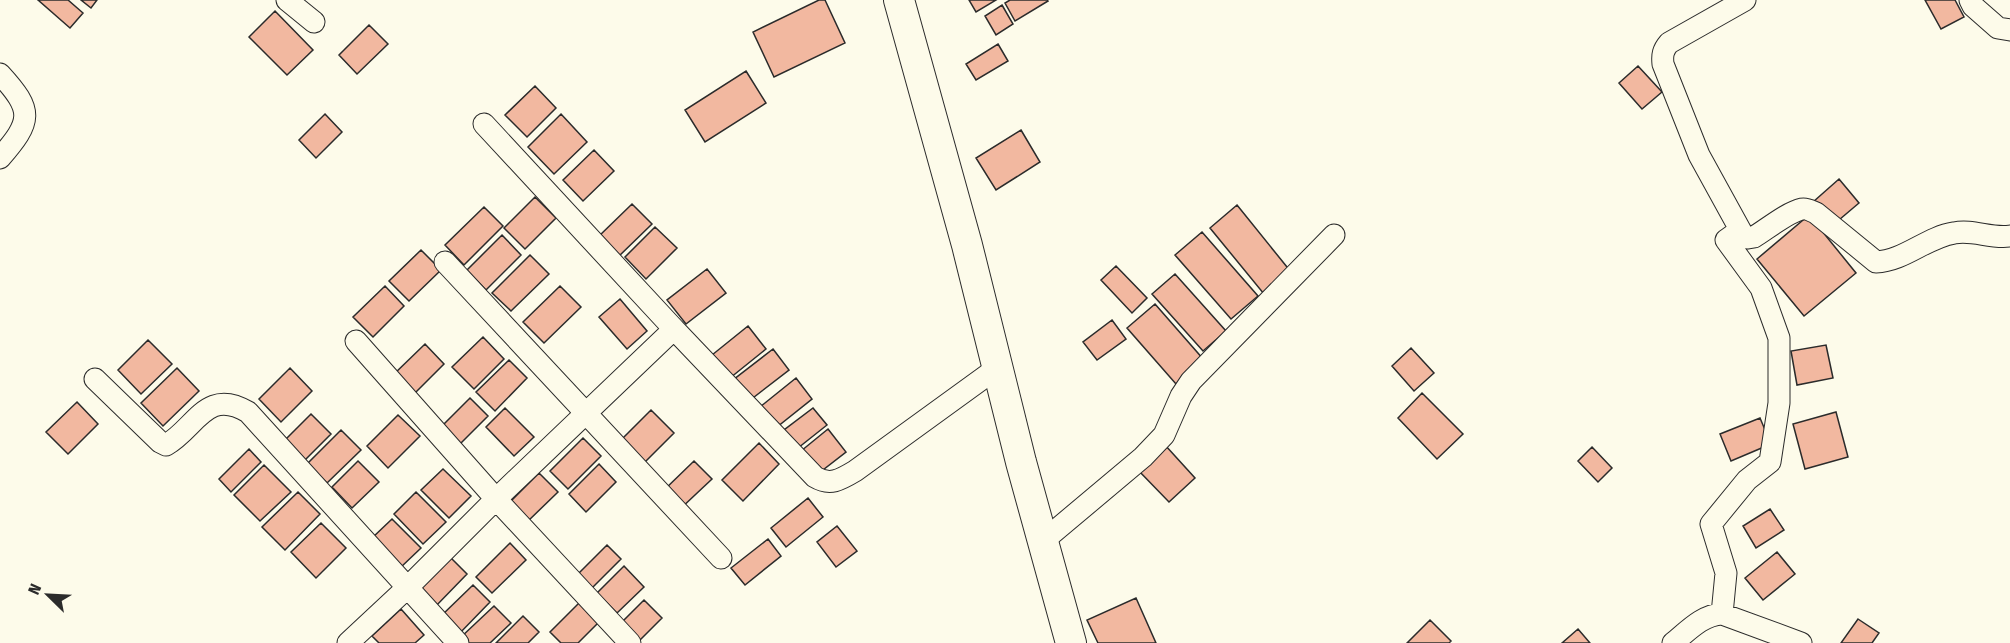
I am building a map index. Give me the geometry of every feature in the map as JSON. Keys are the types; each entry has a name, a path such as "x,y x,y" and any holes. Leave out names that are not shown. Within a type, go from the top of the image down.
{"main road":[{"path":"899,0 967,245 1042,541 1071,643"}],"street":[{"path":"287,0 314,22"},
{"path":"1745,0 1669,43 1664,48 1662,56 1663,64 1700,155 1743,235 1748,238 1754,237 1790,214 1801,209 1808,209 1876,262 1884,262 1954,233 1964,232 1989,237 2010,236"},
{"path":"1970,0 1973,6 1998,28 2010,30"},
{"path":"0,74 22,102 26,114 24,127 0,158"},
{"path":"484,124 815,477 830,483 855,471 997,368"},
{"path":"1722,614 1726,573 1711,524 1747,480 1770,462 1779,403 1779,338 1761,288 1726,240 1740,230"},
{"path":"1042,541 1143,457 1164,435 1181,396 1191,381 1334,235"},
{"path":"445,262 721,558"},
{"path":"348,643 674,329"},
{"path":"356,341 496,499 630,643"},
{"path":"95,379 160,442 166,445 204,412 216,405 230,404 248,412 326,501 458,643"},
{"path":"1673,643 1712,614 1722,614 1801,643"}],"building":[{"path":"38,0 68,0 83,13 70,28"},
{"path":"81,0 97,0 91,8"},
{"path":"819,0 825,0 845,43 774,77 753,32"},
{"path":"969,0 996,0 976,12"},
{"path":"1010,0 1048,1 1015,21 1005,3"},
{"path":"1925,0 1955,0 1964,17 1941,29"},
{"path":"1002,5 1013,24 996,35 985,16"},
{"path":"275,11 313,50 287,75 249,37"},
{"path":"369,25 388,44 357,74 339,55"},
{"path":"998,44 1008,61 976,80 966,64"},
{"path":"1638,66 1662,92 1642,109 1619,83"},
{"path":"746,71 766,103 705,142 685,110"},
{"path":"535,86 556,108 527,137 505,115"},
{"path":"325,114 342,132 316,158 299,140"},
{"path":"561,114 587,142 554,174 528,147"},
{"path":"1021,130 1040,162 996,190 976,158"},
{"path":"594,150 614,171 583,201 563,180"},
{"path":"1839,179 1859,203 1833,225 1813,202"},
{"path":"535,197 556,218 525,249 504,228"},
{"path":"632,204 652,224 617,258 597,238"},
{"path":"1237,205 1291,272 1264,294 1210,228"},
{"path":"484,207 503,226 464,265 445,245"},
{"path":"1809,215 1856,273 1804,316 1757,259"},
{"path":"655,227 677,248 646,279 625,257"},
{"path":"1202,232 1258,296 1231,319 1175,255"},
{"path":"502,235 521,255 486,290 467,270"},
{"path":"421,250 441,270 409,301 389,281"},
{"path":"530,255 549,274 511,311 492,293"},
{"path":"1116,266 1147,298 1132,313 1101,280"},
{"path":"707,269 726,293 686,324 667,300"},
{"path":"1175,274 1226,331 1203,351 1152,294"},
{"path":"385,286 404,306 373,337 353,317"},
{"path":"560,286 581,307 544,343 523,322"},
{"path":"620,299 647,331 627,349 599,317"},
{"path":"1155,304 1204,360 1176,384 1127,328"},
{"path":"1112,320 1126,339 1097,360 1083,342"},
{"path":"748,326 766,349 730,378 712,355"},
{"path":"483,337 504,359 474,389 452,367"},
{"path":"148,340 172,364 141,394 118,370"},
{"path":"425,344 444,364 411,397 391,377"},
{"path":"1826,345 1833,378 1797,385 1791,351"},
{"path":"1411,348 1434,373 1414,391 1392,366"},
{"path":"773,349 789,370 749,401 733,380"},
{"path":"509,360 527,378 495,411 476,392"},
{"path":"177,368 199,391 163,426 141,403"},
{"path":"290,368 312,391 281,422 259,399"},
{"path":"796,378 812,399 777,427 760,407"},
{"path":"1422,393 1463,434 1437,459 1398,418"},
{"path":"470,398 488,416 456,448 438,430"},
{"path":"77,402 98,424 68,454 46,432"},
{"path":"505,408 534,437 514,456 486,427"},
{"path":"813,408 827,425 798,448 784,430"},
{"path":"651,410 674,433 641,466 618,443"},
{"path":"1836,412 1848,457 1805,469 1793,424"},
{"path":"311,414 331,434 303,462 283,442"},
{"path":"398,415 420,436 388,468 367,446"},
{"path":"1760,418 1771,444 1731,461 1720,434"},
{"path":"828,429 846,452 819,473 801,451"},
{"path":"341,430 361,450 327,483 307,464"},
{"path":"583,438 601,456 568,489 550,471"},
{"path":"759,443 779,464 743,501 722,480"},
{"path":"1165,445 1195,478 1169,502 1138,470"},
{"path":"1592,447 1612,468 1598,482 1578,461"},
{"path":"249,449 261,462 231,492 219,479"},
{"path":"358,461 379,482 352,508 332,487"},
{"path":"694,461 712,479 679,510 662,492"},
{"path":"599,464 616,482 586,512 569,494"},
{"path":"264,465 291,492 260,521 234,495"},
{"path":"443,469 471,496 449,518 421,490"},
{"path":"539,473 558,492 526,523 508,504"},
{"path":"298,492 320,514 285,550 262,527"},
{"path":"416,492 446,522 423,544 394,514"},
{"path":"808,498 823,517 786,547 771,528"},
{"path":"1770,509 1784,530 1756,548 1743,526"},
{"path":"392,519 421,548 400,568 371,539"},
{"path":"321,523 346,548 316,578 291,552"},
{"path":"837,526 857,551 836,567 817,542"},
{"path":"768,539 781,556 745,585 731,568"},
{"path":"510,543 526,560 492,593 476,577"},
{"path":"607,545 621,559 589,591 575,577"},
{"path":"1777,552 1795,574 1763,600 1745,578"},
{"path":"449,556 467,574 434,608 415,590"},
{"path":"624,566 644,587 617,613 597,593"},
{"path":"473,585 490,602 458,635 440,617"},
{"path":"1136,598 1156,643 1098,643 1087,620"},
{"path":"582,600 601,620 578,643 561,643 550,632"},
{"path":"644,600 662,618 637,643 618,626"},
{"path":"494,606 511,623 490,643 464,643 460,638"},
{"path":"401,609 424,635 415,643 379,643 372,636"},
{"path":"523,616 539,632 528,643 496,643"},
{"path":"1858,619 1879,633 1872,643 1841,643"},
{"path":"1430,620 1451,641 1449,643 1407,643"},
{"path":"1578,629 1590,643 1562,643"}]}
